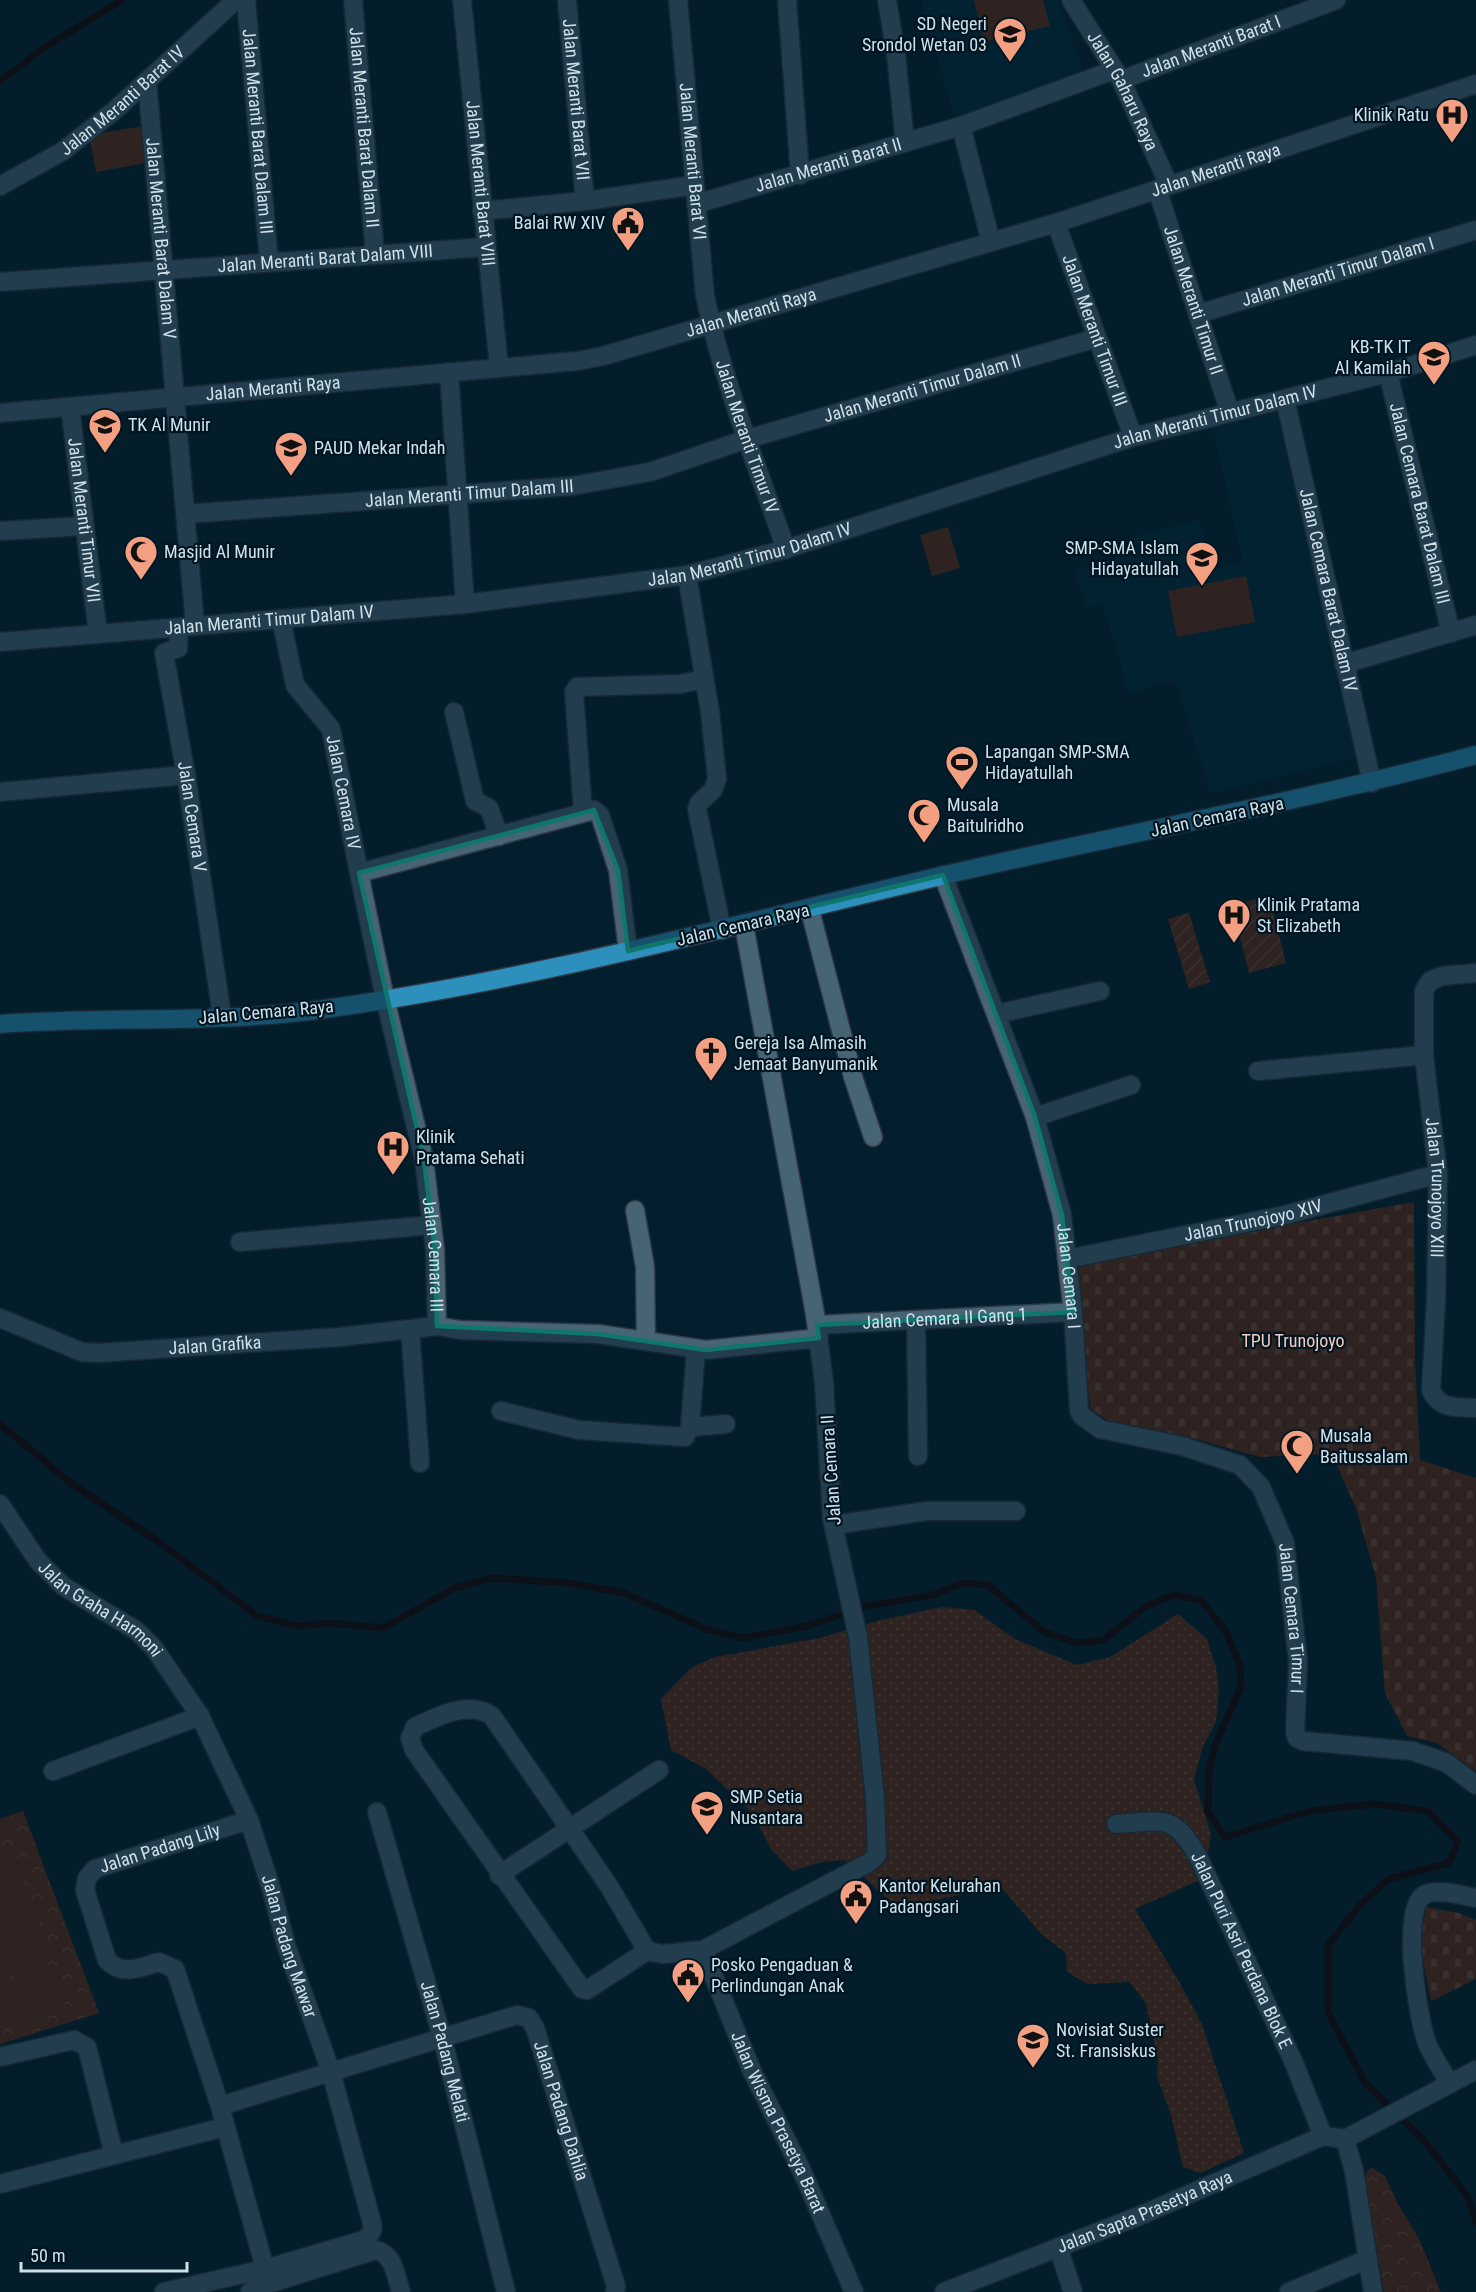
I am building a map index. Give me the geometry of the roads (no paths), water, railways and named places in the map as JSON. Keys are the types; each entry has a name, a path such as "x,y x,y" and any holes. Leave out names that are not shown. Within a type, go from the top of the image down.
{"main road":[{"name":"Jalan Cemara Raya","path":"0,1024 312,1011 504,980 744,925 943,875 1372,783 1476,755"}],"street":[{"name":"Jalan Meranti Barat IV","path":"0,186 63,151 147,81 236,0"},
{"name":"Jalan Meranti Barat Dalam III","path":"246,0 269,262"},
{"name":"Jalan Meranti Barat Dalam II","path":"353,0 375,255"},
{"name":"Jalan Meranti Barat VIII","path":"462,0 485,247 499,368"},
{"name":"Jalan Meranti Barat VII","path":"567,0 585,201"},
{"name":"Jalan Meranti Barat VI","path":"678,0 702,275 711,323"},
{"path":"787,0 800,175"},
{"path":"887,0 892,21 905,143"},
{"name":"Jalan Gaharu Raya","path":"1071,0 1118,75 1163,187"},
{"name":"Jalan Meranti Barat I","path":"1118,75 1336,0"},
{"name":"Jalan Meranti Barat II","path":"696,204 961,126 1118,75"},
{"name":"Jalan Meranti Barat Dalam V","path":"147,81 185,514 187,626"},
{"name":"Jalan Meranti Raya","path":"0,413 499,368 603,356 1056,224 1476,84"},
{"path":"961,126 991,242"},
{"path":"482,211 585,201 695,185"},
{"name":"Jalan Meranti Timur II","path":"1163,187 1198,314 1230,413"},
{"name":"Jalan Meranti Timur III","path":"1056,224 1133,437"},
{"name":"Jalan Meranti Timur Dalam I","path":"1198,314 1476,230"},
{"name":"Jalan Meranti Barat Dalam VIII","path":"0,282 485,247"},
{"name":"Jalan Meranti Timur IV","path":"711,323 747,439 786,549"},
{"name":"Jalan Meranti Timur Dalam II","path":"747,439 1097,338"},
{"name":"Jalan Meranti Timur Dalam IV","path":"0,642 465,604 687,575 786,549 1133,437 1388,373 1476,345"},
{"path":"449,372 465,604"},
{"name":"Jalan Cemara Barat Dalam III","path":"1388,373 1451,633"},
{"name":"Jalan Cemara Barat Dalam IV","path":"1285,399 1372,783"},
{"name":"Jalan Meranti Timur VII","path":"70,407 98,634"},
{"name":"Jalan Meranti Timur Dalam III","path":"185,514 572,486 650,472 747,439"},
{"path":"0,531 84,525"},
{"path":"687,575 717,779 712,790 697,806 697,809 722,930"},
{"name":"Jalan Cemara IV","path":"281,619 296,685 331,729 385,999"},
{"path":"1344,664 1476,625"},
{"name":"Jalan Cemara V","path":"187,626 178,648 164,653 186,775 222,1016"},
{"path":"628,951 618,870 600,815 592,810 583,812 574,692 577,687 680,684 704,679"},
{"path":"454,712 475,801 489,807 499,836"},
{"path":"0,792 186,775"},
{"name":"Jalan Cemara IV","path":"359,873 583,812"},
{"name":"Jalan Cemara I","path":"943,875 1035,1117 1062,1215 1073,1312 1078,1410 1082,1416 1100,1429"},
{"path":"810,909 853,1077 873,1137"},
{"name":"Jalan Cemara II","path":"703,1950 870,1862 877,1855 871,1751 853,1613 834,1525 824,1382 818,1332 744,925"},
{"name":"Jalan Trunojoyo XIII","path":"1476,973 1442,976 1430,981 1424,991 1424,1055 1438,1174 1436,1300 1431,1390 1434,1397 1444,1406 1476,1408"},
{"path":"996,1014 1100,991"},
{"name":"Jalan Cemara III","path":"385,999 424,1160 435,1250 437,1326 460,1330 598,1334 706,1350 818,1332"},
{"path":"1258,1071 1424,1055"},
{"path":"1035,1117 1131,1085"},
{"name":"Jalan Trunojoyo XIV","path":"1067,1259 1285,1215 1438,1174"},
{"path":"635,1210 645,1267 645,1341"},
{"path":"240,1242 432,1225"},
{"name":"Jalan Cemara II Gang 1","path":"818,1332 916,1320 1073,1312"},
{"name":"Jalan Grafika","path":"0,1318 82,1352 99,1353 437,1326"},
{"path":"916,1320 918,1456"},
{"path":"410,1329 420,1463"},
{"path":"501,1411 579,1430 627,1435 685,1437 690,1427 696,1349"},
{"path":"690,1427 726,1424"},
{"name":"Jalan Cemara Timur I","path":"1100,1429 1182,1446 1240,1465 1261,1487 1285,1543 1298,1662 1295,1732 1297,1738 1303,1741 1378,1750 1413,1751 1447,1763 1476,1785"},
{"name":"Jalan Graha Harmoni","path":"0,1504 38,1562 63,1586 137,1631 154,1648 200,1716 249,1820"},
{"path":"834,1525 927,1511 1016,1511"},
{"path":"647,1951 609,1886 492,1716 478,1707 464,1709 416,1727 410,1738 414,1750 499,1875 582,1989 587,1990 647,1951 663,1954 703,1950"},
{"path":"53,1771 200,1716"},
{"path":"499,1875 659,1770"},
{"name":"Jalan Padang Melati","path":"376,1812 442,2037 506,2292"},
{"name":"Jalan Padang Lily","path":"220,2106 175,1969 159,1962 128,1970 118,1969 108,1960 85,1890 87,1878 95,1869 249,1820"},
{"name":"Jalan Padang Mawar","path":"249,1820 272,1890 286,1945 331,2072 373,2229 364,2240 265,2269"},
{"name":"Jalan Puri Asri Perdana Blok E","path":"1116,1824 1164,1822 1177,1826 1184,1833 1200,1861 1294,2063 1323,2136"},
{"path":"1450,2084 1426,2042 1418,2009 1412,1961 1414,1910 1418,1900 1425,1894 1446,1893 1476,1898"},
{"name":"Jalan Wisma Prasetya Barat","path":"703,1950 752,2071 801,2171 854,2292"},
{"name":"Jalan Padang Dahlia","path":"442,2037 517,2015 529,2018 532,2022 616,2286 615,2292"},
{"path":"164,2292 265,2269 220,2106 442,2037"},
{"path":"0,2057 74,2040 87,2048 114,2155"},
{"path":"1323,2136 1345,2139 1476,2070"},
{"path":"0,2184 225,2127"},
{"name":"Jalan Sapta Prasetya Raya","path":"944,2292 1139,2216 1323,2136"},
{"path":"1345,2139 1354,2171 1373,2292"},
{"path":"1058,2247 1073,2292"},
{"path":"250,2292 255,2288 376,2250 385,2253 390,2259 401,2292"},
{"path":"1289,2292 1368,2259"}],"waterway":[{"path":"0,81 44,48 122,0"},
{"path":"0,1424 71,1483 159,1542 257,1616 297,1626 329,1623 383,1628 455,1588 492,1578 569,1583 624,1593 706,1629 743,1638 807,1626 868,1606 933,1595 963,1583 988,1585 1044,1632 1077,1643 1104,1640 1145,1607 1173,1595 1201,1600 1226,1632 1240,1665 1241,1687 1216,1743 1209,1770 1208,1812 1225,1837 1310,1811 1374,1804 1428,1811 1458,1841 1449,1863 1389,1879 1362,1903 1328,1945 1328,2012 1365,2083 1423,2139 1468,2197 1476,2222"}],"place":[{"name":"SD Negeri Srondol Wetan 03","path":"1010,63"},
{"name":"Klinik Ratu","path":"1452,144"},
{"name":"Balai RW XIV","path":"628,252"},
{"name":"KB-TK IT Al Kamilah","path":"1434,386"},
{"name":"TK Al Munir","path":"105,454"},
{"name":"PAUD Mekar Indah","path":"291,477"},
{"name":"Masjid Al Munir","path":"141,581"},
{"name":"SMP-SMA Islam Hidayatullah","path":"1202,587"},
{"name":"Lapangan SMP-SMA Hidayatullah","path":"962,791"},
{"name":"Musala Baitulridho","path":"924,844"},
{"name":"Klinik Pratama St Elizabeth","path":"1234,944"},
{"name":"Gereja Isa Almasih Jemaat Banyumanik","path":"711,1082"},
{"name":"Klinik Pratama Sehati","path":"393,1176"},
{"name":"Musala Baitussalam","path":"1297,1475"},
{"name":"SMP Setia Nusantara","path":"707,1836"},
{"name":"Kantor Kelurahan Padangsari","path":"856,1925"},
{"name":"Posko Pengaduan & Perlindungan Anak","path":"688,2004"},
{"name":"Novisiat Suster St. Fransiskus","path":"1033,2069"}],"park label":[{"name":"TPU Trunojoyo","path":"1293,1341"}]}
